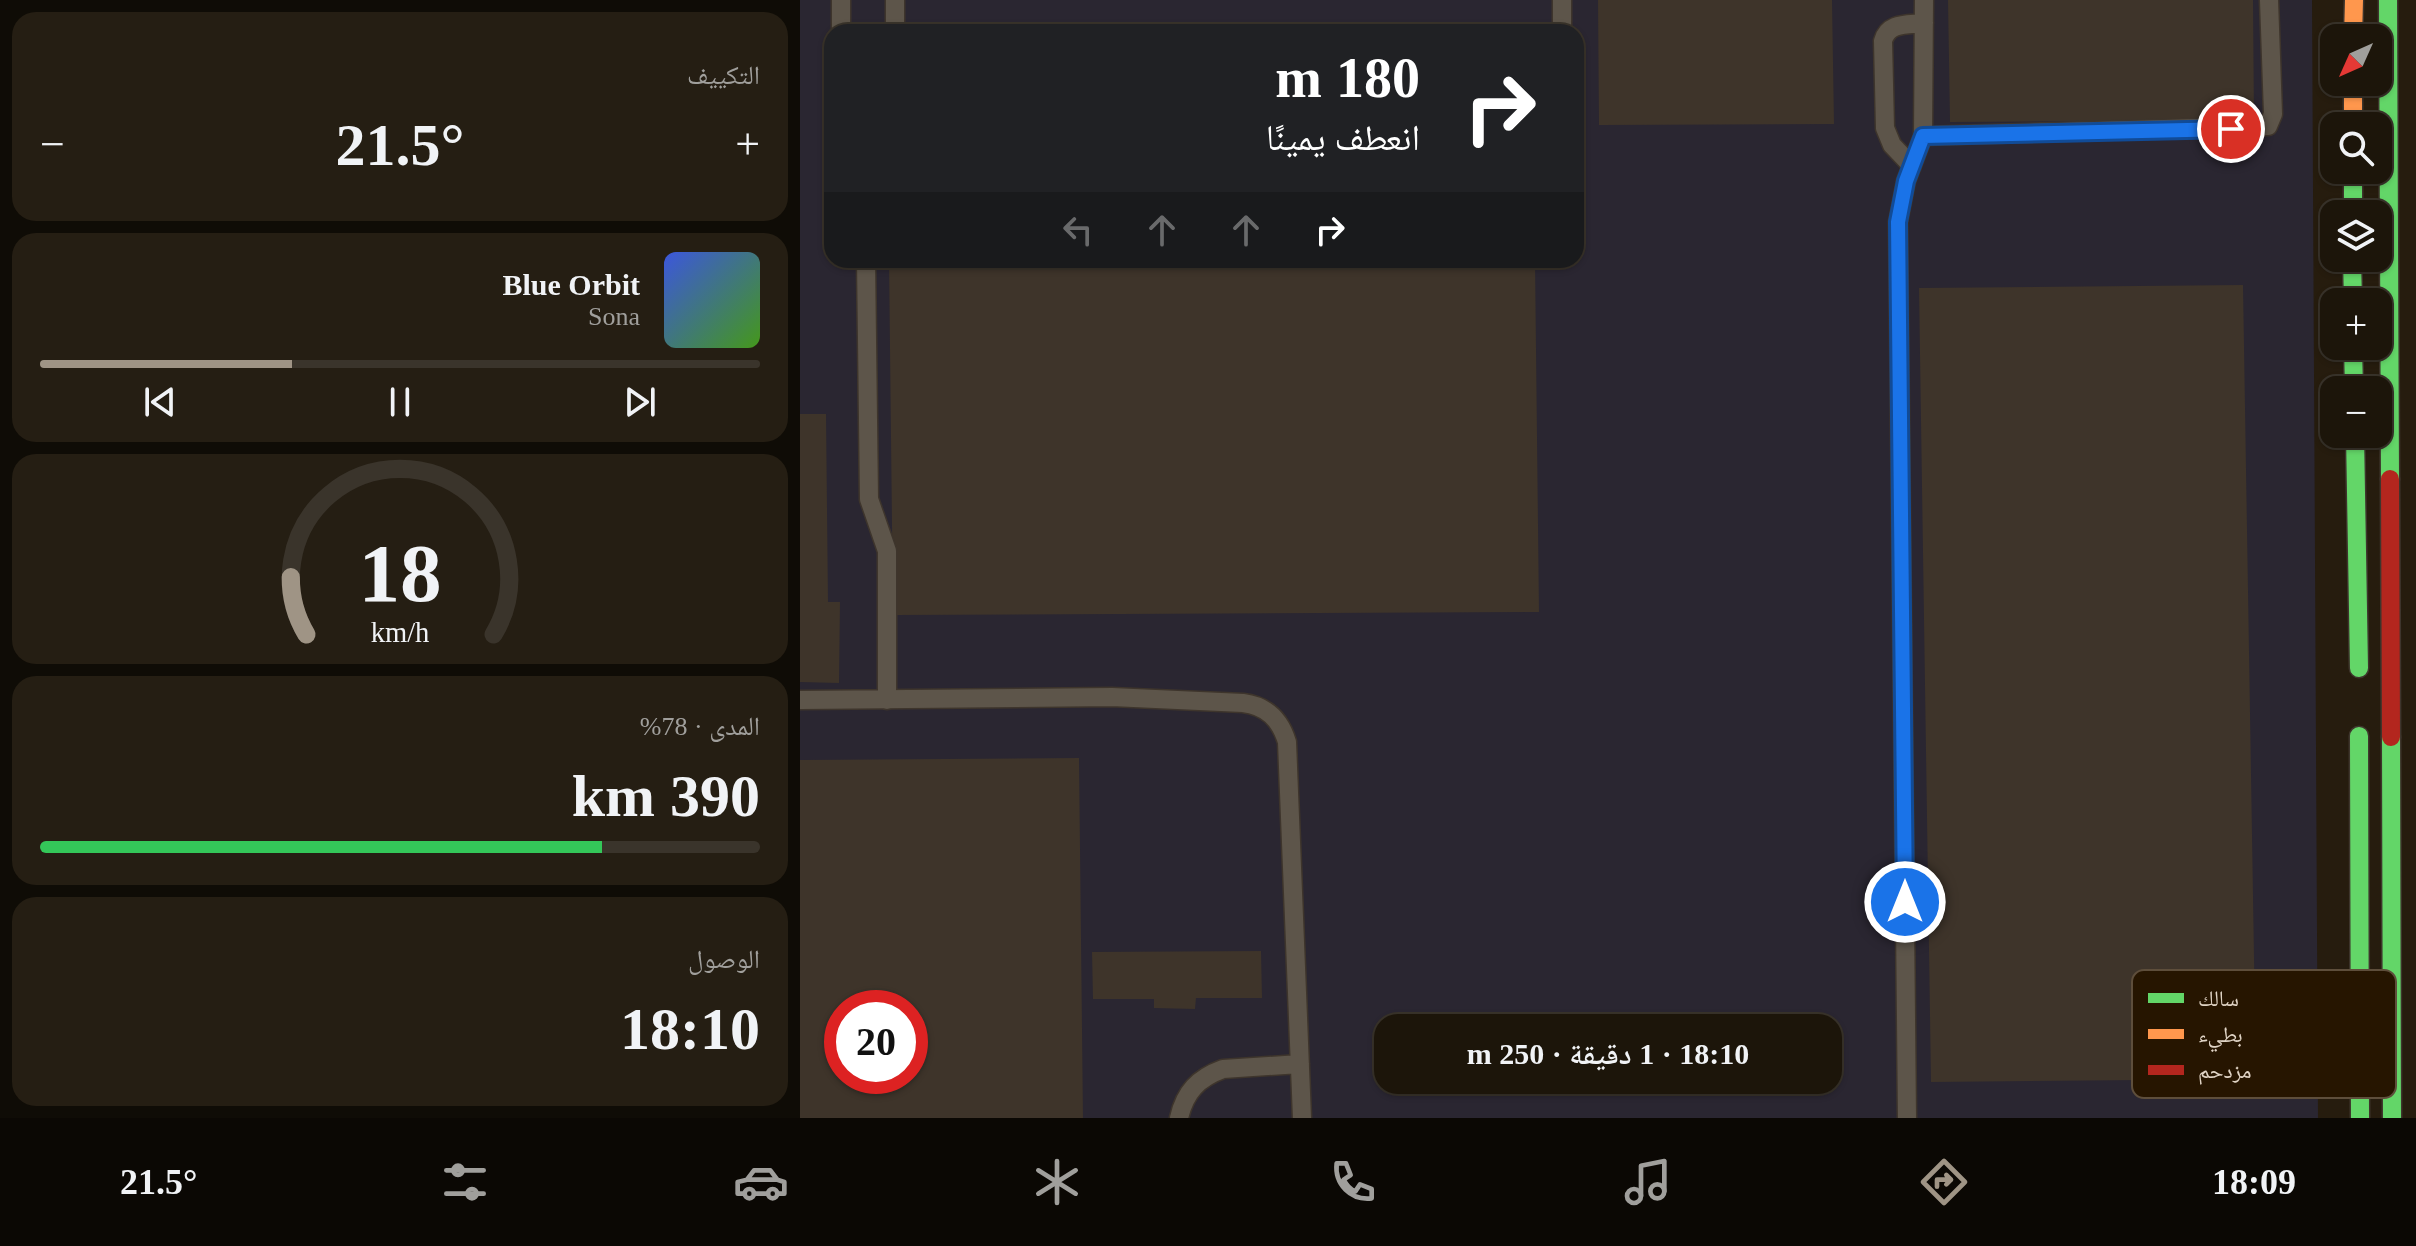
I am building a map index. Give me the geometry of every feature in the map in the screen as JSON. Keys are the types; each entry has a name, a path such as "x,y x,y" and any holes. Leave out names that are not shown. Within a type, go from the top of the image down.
{"street":[{"path":"2353,24 2354,0"},
{"path":"2388,0 2388,288"},
{"path":"2391,360 2396,488 2393,970"},
{"path":"2355,448 2359,690"},
{"path":"2359,721 2360,970"},
{"path":"2360,1098 2360,1118"},
{"path":"2392,1098 2392,1118"}],"lane":[{"path":"841,0 841,24"},
{"path":"895,0 895,24"},
{"path":"1562,0 1562,24"},
{"path":"1907,1118 1898,222 1902,197 1923,136 1924,0"},
{"path":"1923,136 2268,126 2273,114 2269,0"},
{"path":"1912,166 1892,145 1885,128 1883,41 1894,26 1924,23"},
{"path":"866,268 869,499 887,551 887,700"},
{"path":"800,700 1112,697 1253,704 1271,714 1279,722 1287,742 1302,1118"},
{"path":"1179,1118 1186,1096 1202,1078 1212,1073 1223,1069 1300,1064"}],"shaded area":[{"path":"800,0 2312,0 2317,970 2132,970 2132,1098 2318,1098 2318,1118 800,1118"}],"building":[{"path":"1598,0 1832,0 1834,124 1599,125"},
{"path":"1948,0 2253,0 2254,120 1950,122"},
{"path":"889,268 1535,268 1539,612 893,615"},
{"path":"2243,285 2254,970 2132,970 2132,1080 1931,1082 1919,288"},
{"path":"800,414 826,414 828,602 840,602 839,683 800,682"},
{"path":"1079,758 1083,1118 800,1118 800,760"},
{"path":"1261,951 1262,998 1196,998 1195,1009 1154,1008 1154,999 1093,999 1092,952"}],"traffic: fast":[{"path":"2388,0 2390,479"},
{"path":"2353,184 2353,200"},
{"path":"2352,272 2353,288"},
{"path":"2353,360 2354,376"},
{"path":"2355,448 2359,668"},
{"path":"2359,736 2360,970"},
{"path":"2391,737 2392,970"},
{"path":"2360,1098 2360,1118"},
{"path":"2392,1098 2392,1118"}],"traffic: slow":[{"path":"2353,24 2354,0"},
{"path":"2353,96 2353,112"}],"traffic: jam":[{"path":"2390,479 2391,737"}],"route":[{"path":"1905,902 1898,222 1906,181 1923,136 2231,129"}]}
